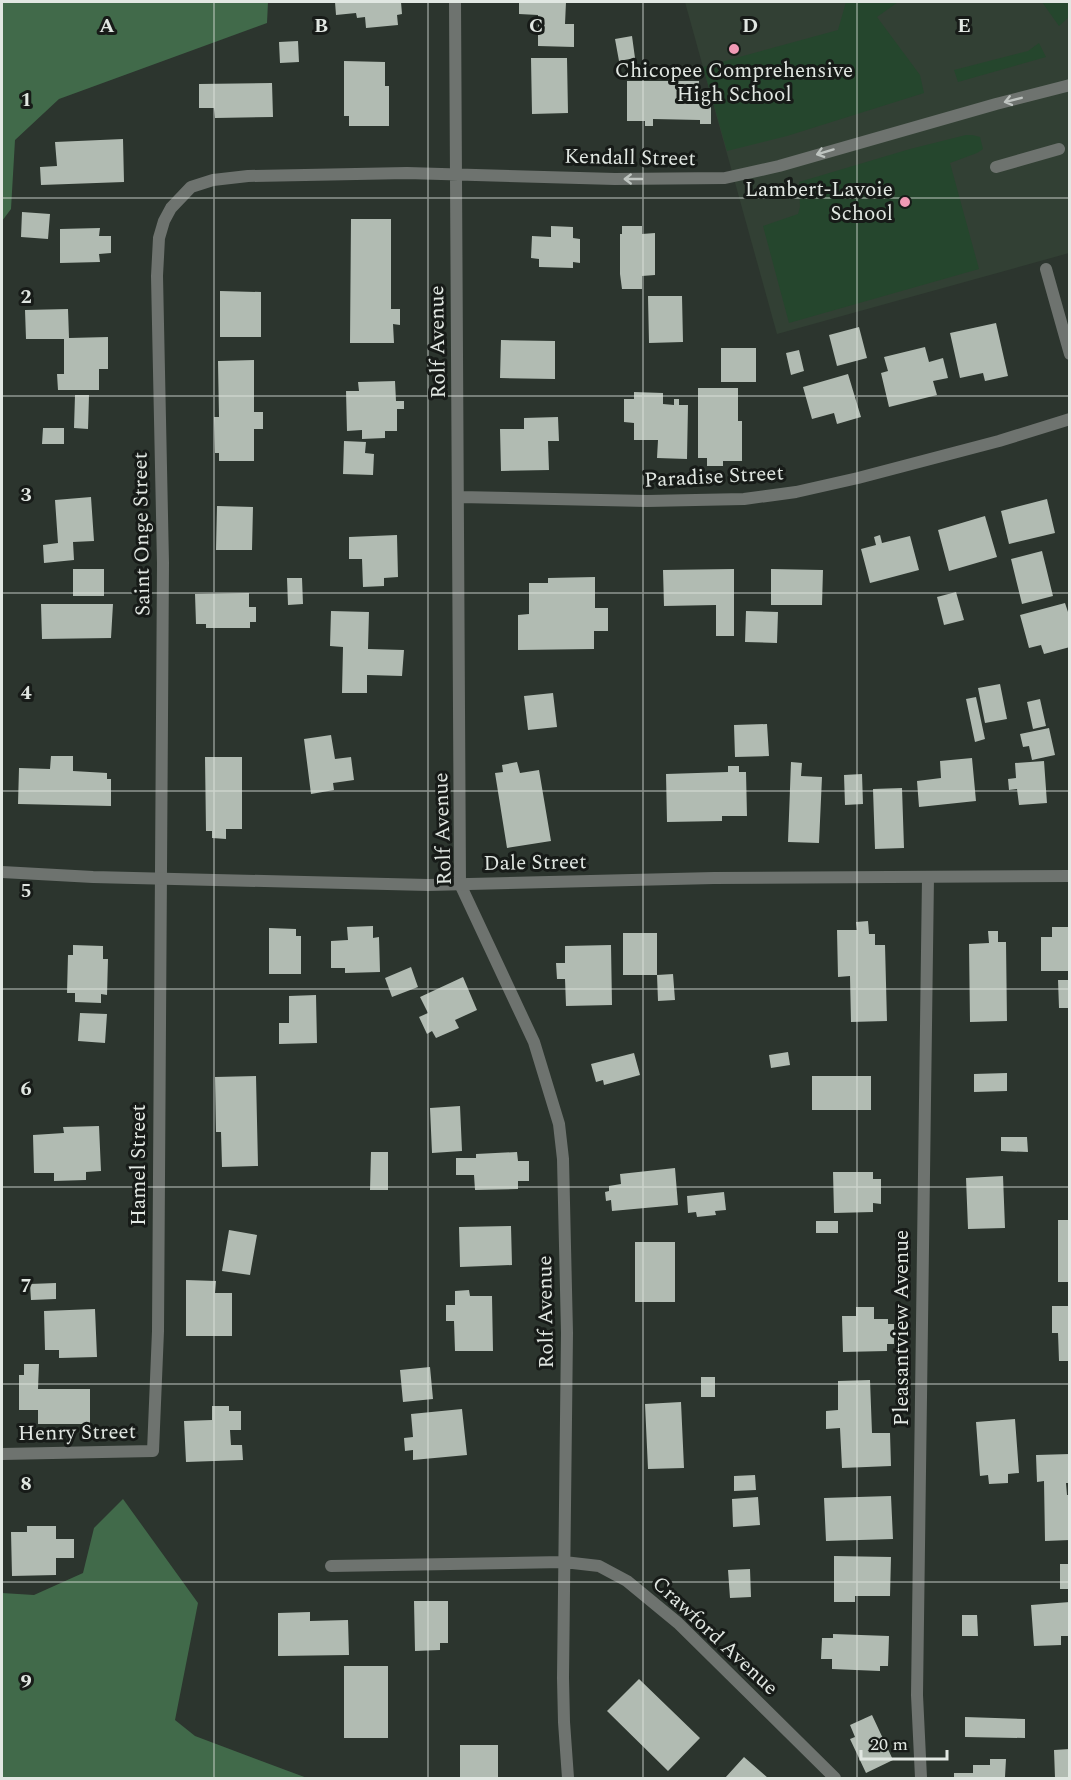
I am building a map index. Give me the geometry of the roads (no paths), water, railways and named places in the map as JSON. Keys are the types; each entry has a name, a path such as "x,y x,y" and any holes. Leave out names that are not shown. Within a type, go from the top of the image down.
{"street":[{"name":"Rolf Avenue","path":"455,2 460,884 534,1042 559,1124 563,1159 567,1333 564,1722 568,1779"},
{"name":"Kendall Street","path":"182,195 191,187 202,183 248,176 456,173 615,178 725,178 1070,85"},
{"path":"996,167 1059,149"},
{"name":"Saint Onge Street","path":"160,879 163,563 157,276 159,238 164,221 182,195"},
{"path":"1046,269 1070,354"},
{"name":"Paradise Street","path":"459,497 647,501 744,500 796,492 858,478 999,441 1070,419"},
{"name":"Dale Street","path":"2,872 160,879 429,885 714,878 1070,876"},
{"name":"Pleasantview Avenue","path":"921,1779 917,1695 928,877"},
{"name":"Hamel Street","path":"153,1451 158,1319 160,879"},
{"name":"Henry Street","path":"2,1454 153,1451"},
{"name":"Crawford Avenue","path":"331,1566 564,1562 599,1566 627,1581 678,1623 835,1779"}],"place":[{"name":"Chicopee Comprehensive High School","path":"734,49"},
{"name":"Lambert-Lavoie School","path":"905,202"}]}
